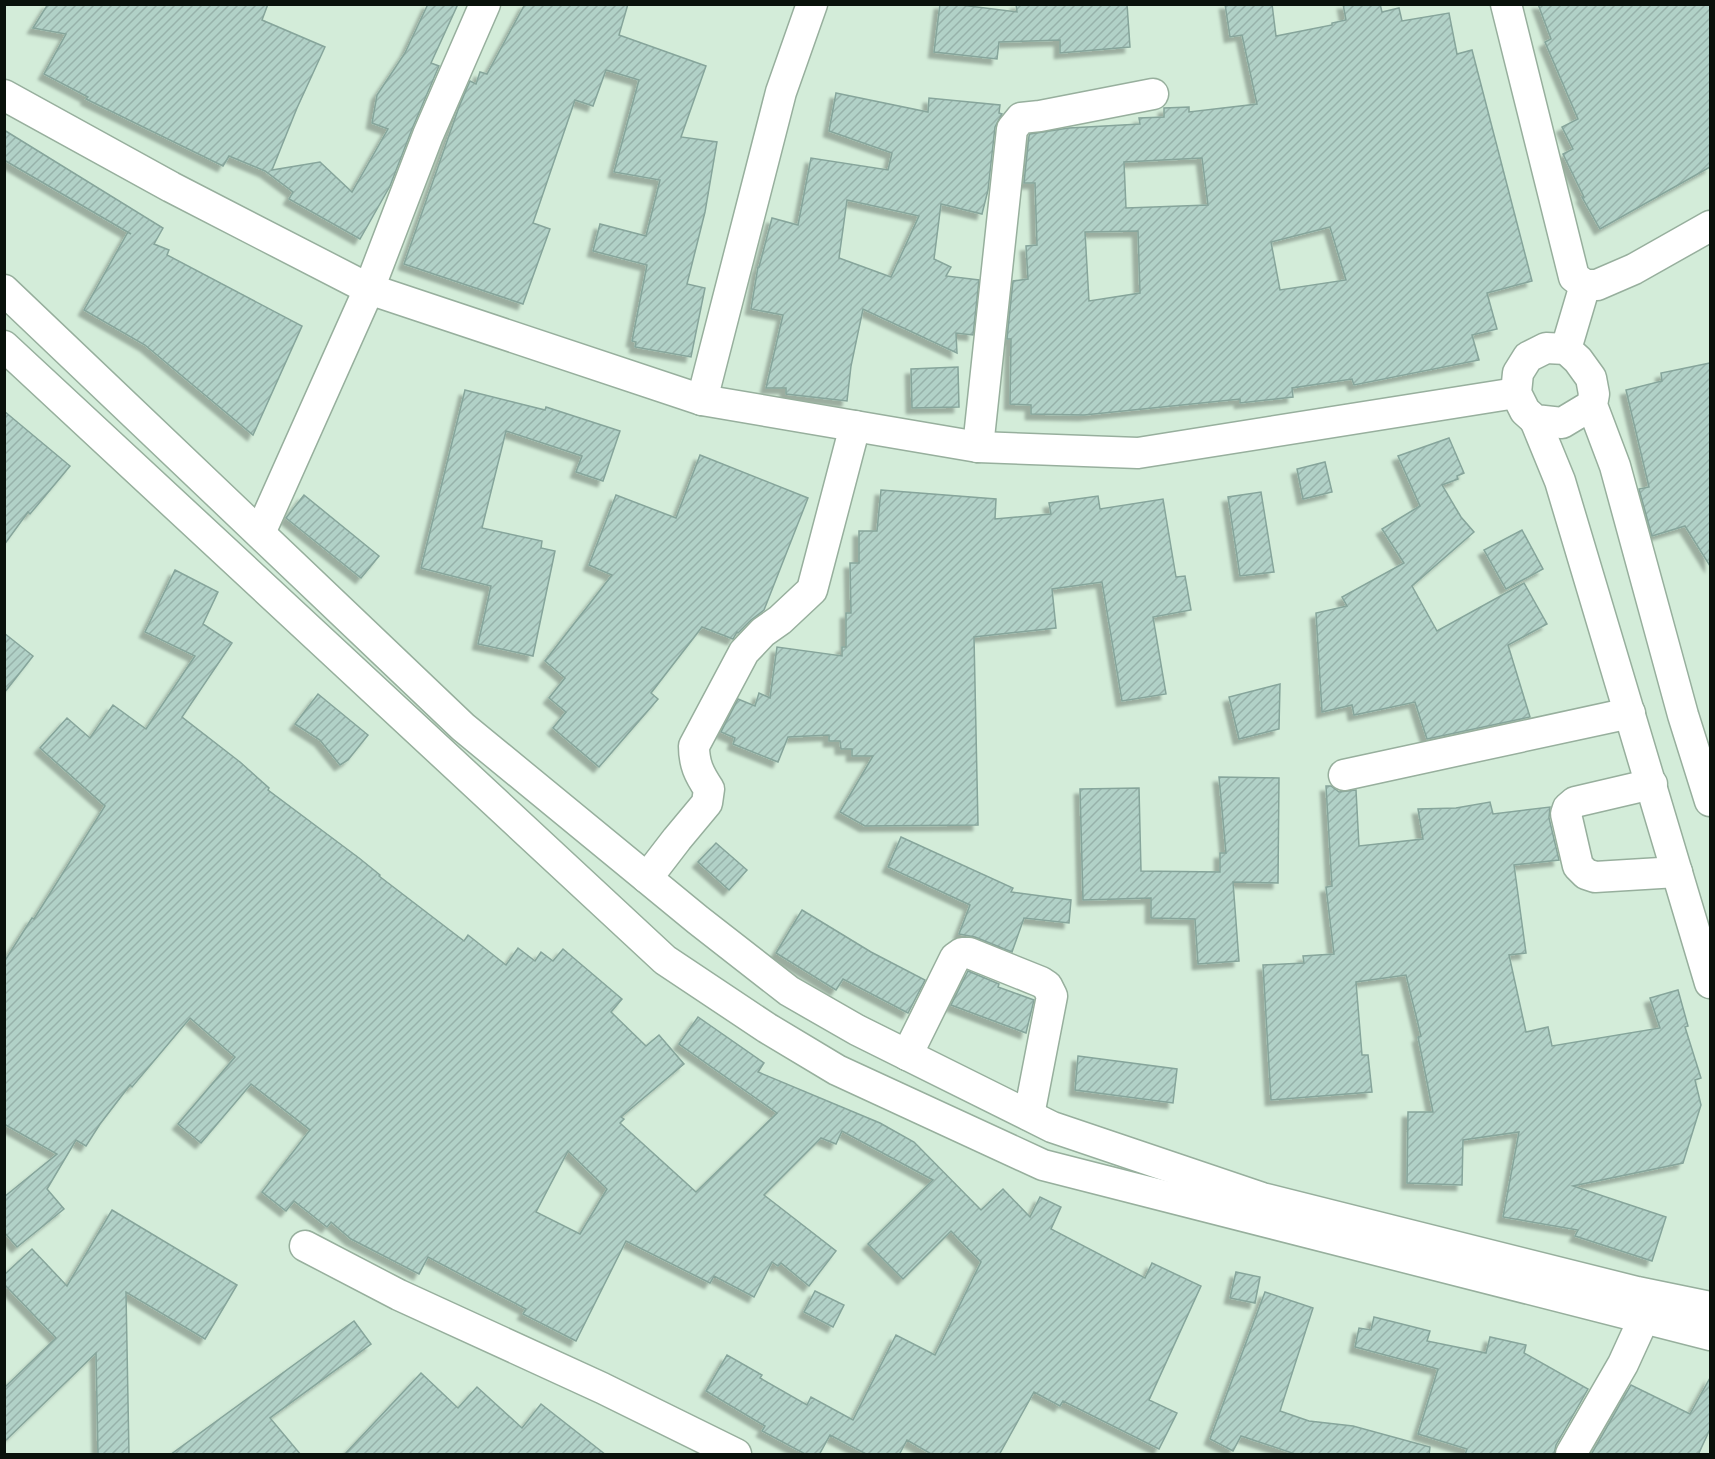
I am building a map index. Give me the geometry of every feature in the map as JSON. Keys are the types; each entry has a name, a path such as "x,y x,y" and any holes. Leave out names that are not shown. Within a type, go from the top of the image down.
{"street":[{"path":"260,533 369,290 428,135 485,4"},
{"path":"702,400 781,92 813,4"},
{"path":"1506,4 1574,277 1585,285 1597,285 1634,268 1710,226"},
{"path":"978,447 1012,129 1021,118 1152,94"},
{"path":"4,95 171,187 369,290 702,400 978,447 1138,453 1516,393"},
{"path":"1566,349 1585,285"},
{"path":"4,290 463,727 698,920 789,991 857,1030 1052,1127 1262,1198 1637,1292 1710,1307"},
{"path":"4,346 665,960 767,1028 837,1070 1043,1166 1710,1335"},
{"path":"1710,801 1683,715 1615,466 1592,405 1594,394 1591,378 1578,360 1566,349 1546,348 1528,357 1518,374 1516,393 1525,411 1535,420 1560,481 1710,983"},
{"path":"1535,420 1562,423 1592,405"},
{"path":"647,878 707,803 709,789 694,761 694,746 744,652 763,632 780,620 812,590 855,426"},
{"path":"1344,775 1630,713"},
{"path":"1652,784 1575,802 1568,808 1566,814 1578,866 1586,874 1595,878 1677,872"},
{"path":"908,1055 955,958 962,953 969,953 1041,982 1047,986 1052,996 1029,1115"},
{"path":"305,1246 399,1295 602,1388 736,1455"},
{"path":"1571,1455 1623,1364 1644,1318"}],"building":[{"path":"48,4 268,4 262,20 325,47 272,170 320,162 352,192 388,129 372,123 377,95 405,53 428,4 458,4 431,63 439,66 390,186 360,239 289,199 293,192 265,171 229,156 223,166 86,99 88,97 44,74 66,34 33,28"},
{"path":"525,4 628,4 619,35 706,66 681,137 717,142 705,212 687,284 705,288 691,357 635,347 636,342 632,341 647,265 593,251 600,224 646,236 660,180 614,172 639,80 606,70 593,106 575,100 533,223 550,229 523,304 404,264 470,81 476,84 480,72 487,74"},
{"path":"940,4 1017,12 1016,4 1127,4 1130,47 1060,53 1060,40 999,42 997,59 934,52"},
{"path":"1225,4 1272,4 1276,36 1346,20 1343,4 1380,4 1382,12 1399,8 1402,21 1449,13 1457,54 1472,50 1532,281 1487,293 1497,329 1472,335 1479,360 1354,385 1352,379 1292,388 1293,397 1240,403 1240,399 1084,415 1031,414 1031,405 1010,404 1011,339 1007,339 1013,281 1028,279 1026,246 1037,245 1035,183 1024,183 1030,134 1069,128 1140,124 1139,118 1164,117 1164,108 1189,107 1189,112 1257,104 1242,35 1230,37","holes":["1202,158 1208,205 1126,208 1124,162","1330,227 1346,280 1280,290 1271,242","1138,231 1140,293 1089,301 1085,232"]},
{"path":"1538,4 1710,4 1710,167 1600,229 1582,197 1584,197 1563,154 1573,149 1562,127 1578,119 1545,42 1551,39"},
{"path":"836,93 928,112 929,98 1000,105 999,113 1002,114 995,127 988,190 982,214 941,204 934,259 951,267 946,276 979,280 973,335 956,333 957,353 863,309 851,366 847,401 786,394 786,388 766,388 783,315 751,309 758,267 772,218 798,225 811,158 888,170 892,153 829,131","holes":["847,200 919,216 891,277 839,258"]},
{"path":"4,130 163,228 154,244 169,250 167,255 302,326 253,435 145,345 84,310 128,232 4,160"},
{"path":"1710,363 1710,566 1685,526 1652,536 1639,489 1649,487 1626,390 1662,381 1661,373"},
{"path":"958,367 959,407 912,408 911,369"},
{"path":"465,390 545,410 546,407 620,431 603,481 576,472 582,456 506,431 482,528 542,541 541,548 555,551 533,656 478,644 491,586 421,568"},
{"path":"4,411 70,466 30,514 28,512 4,545"},
{"path":"1449,438 1464,473 1457,476 1458,479 1442,485 1461,517 1474,532 1412,586 1437,631 1524,583 1547,624 1508,645 1530,717 1427,739 1415,702 1354,715 1352,705 1322,712 1316,613 1347,606 1342,597 1404,563 1382,529 1420,506 1398,456"},
{"path":"700,455 808,498 764,610 737,632 733,639 702,627 651,693 658,699 599,767 553,728 566,712 549,698 565,678 545,661 612,575 589,565 616,495 676,518"},
{"path":"1325,462 1332,492 1303,499 1297,469"},
{"path":"881,490 996,499 995,519 1051,514 1049,503 1098,496 1100,509 1163,499 1176,577 1185,576 1191,610 1153,617 1166,694 1122,701 1102,582 1052,589 1056,628 974,637 978,825 865,826 840,812 873,756 852,756 852,749 841,749 840,741 829,741 829,735 788,737 778,762 733,744 735,738 721,732 738,699 755,706 759,693 770,698 777,647 842,656 842,647 846,647 846,613 851,613 850,563 859,563 859,531 877,531"},
{"path":"1261,492 1274,572 1240,576 1228,497"},
{"path":"304,495 379,556 361,578 286,518"},
{"path":"1522,530 1543,569 1506,589 1484,550"},
{"path":"175,570 218,592 203,624 232,643 182,717 240,762 269,788 268,790 464,941 468,935 506,965 518,948 535,961 541,952 553,961 563,949 622,999 611,1012 646,1046 659,1035 684,1064 621,1117 624,1119 620,1123 696,1192 777,1113 679,1044 698,1017 764,1063 758,1072 880,1123 914,1142 981,1210 1003,1189 1030,1217 1040,1197 1061,1207 1051,1229 1145,1278 1152,1263 1201,1286 1149,1400 1177,1413 1159,1449 1063,1401 1060,1406 1034,1392 999,1455 933,1455 907,1440 899,1455 868,1455 830,1435 819,1455 807,1455 762,1431 765,1426 706,1391 727,1355 762,1375 760,1378 807,1405 811,1397 853,1420 896,1335 935,1355 981,1262 951,1231 903,1279 868,1244 933,1180 842,1131 836,1144 821,1138 764,1195 836,1251 809,1286 781,1263 778,1266 772,1262 754,1297 714,1276 710,1283 626,1241 576,1341 523,1314 526,1309 428,1257 419,1274 351,1239 331,1222 327,1227 294,1201 286,1211 262,1192 310,1130 251,1084 201,1143 178,1124 235,1057 190,1018 132,1087 130,1085 86,1146 76,1140 47,1189 64,1209 17,1247 4,1232 4,1197 57,1154 4,1124 4,962 32,918 34,919 105,806 40,748 67,718 90,738 113,705 146,729 195,656 145,632","holes":["568,1151 607,1189 580,1234 536,1212"]},
{"path":"4,633 33,656 4,693"},
{"path":"1280,684 1279,729 1239,739 1229,697"},
{"path":"318,694 368,735 348,760 340,765 320,740 295,724"},
{"path":"1219,777 1279,778 1278,883 1233,882 1239,961 1198,964 1195,919 1151,918 1151,898 1083,900 1080,789 1139,788 1141,871 1220,872 1220,853 1226,853"},
{"path":"1326,786 1331,786 1339,792 1356,790 1359,846 1423,839 1418,809 1456,808 1490,802 1493,814 1550,807 1549,818 1559,860 1514,865 1526,953 1509,955 1526,1032 1548,1027 1552,1046 1660,1028 1650,998 1678,990 1688,1026 1685,1027 1701,1078 1695,1080 1701,1105 1683,1163 1573,1186 1666,1217 1652,1261 1575,1236 1578,1230 1503,1217 1519,1132 1463,1140 1462,1185 1407,1183 1408,1112 1433,1112 1418,1037 1421,1036 1406,975 1356,982 1362,1055 1368,1055 1372,1092 1271,1100 1263,965 1304,963 1303,956 1334,954 1326,887 1332,886"},
{"path":"901,837 1013,888 1011,892 1071,900 1069,923 1024,918 1012,952 975,937 959,934 970,905 888,867"},
{"path":"716,843 747,870 729,890 698,862"},
{"path":"802,910 871,952 925,980 908,1013 843,979 836,990 776,953"},
{"path":"968,971 999,984 998,987 1034,1000 1026,1033 951,1005"},
{"path":"1078,1056 1177,1069 1173,1103 1075,1090"},
{"path":"112,1210 237,1285 205,1339 126,1292 129,1455 98,1455 96,1353 4,1442 4,1388 56,1338 4,1284 4,1275 32,1249 67,1286"},
{"path":"1236,1272 1260,1277 1255,1303 1230,1298"},
{"path":"815,1291 844,1305 833,1327 804,1312"},
{"path":"1265,1292 1313,1308 1280,1411 1309,1421 1353,1426 1430,1447 1429,1455 1298,1455 1241,1436 1233,1451 1210,1439"},
{"path":"1374,1317 1430,1331 1427,1341 1486,1353 1490,1337 1526,1345 1524,1353 1588,1389 1556,1445 1554,1455 1465,1455 1467,1449 1418,1434 1438,1369 1355,1347 1359,1328 1371,1330"},
{"path":"354,1321 371,1344 270,1418 301,1455 170,1455"},
{"path":"421,1373 458,1408 477,1387 522,1428 541,1404 606,1455 344,1455"},
{"path":"1710,1378 1710,1429 1698,1455 1591,1455 1631,1385 1690,1414"}]}
